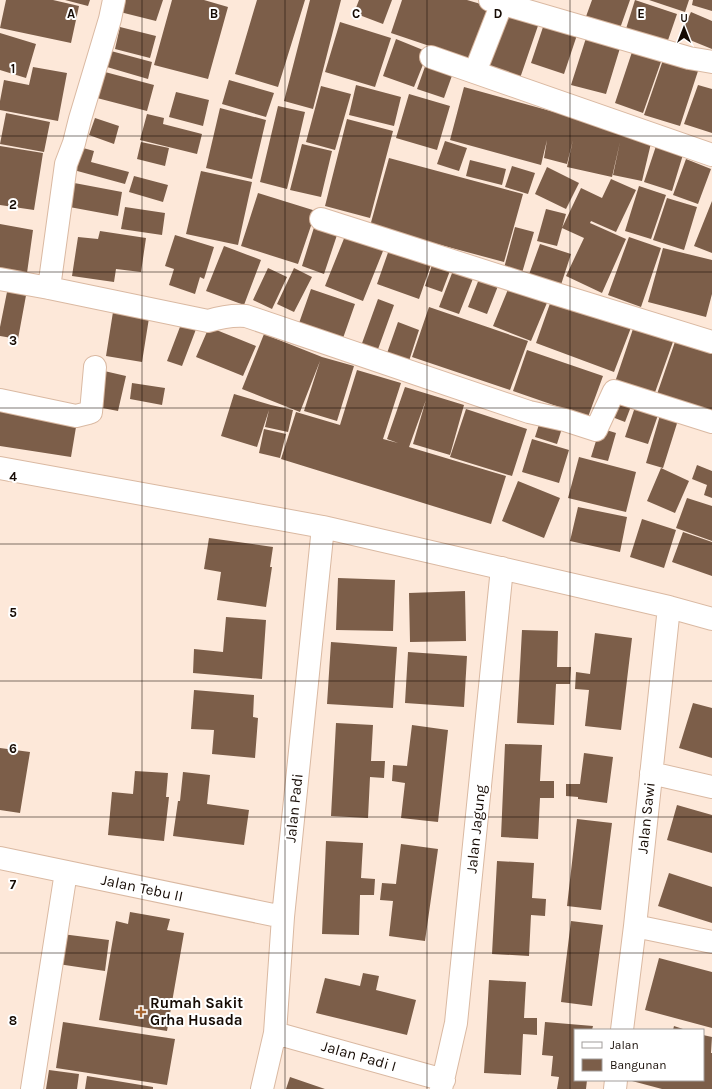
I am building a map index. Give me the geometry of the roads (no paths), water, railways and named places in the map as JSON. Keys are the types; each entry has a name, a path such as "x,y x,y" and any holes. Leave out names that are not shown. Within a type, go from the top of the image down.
{"street":[{"path":"49,288 66,164 74,143 110,19 114,0"},
{"path":"475,72 496,2 689,58 712,62"},
{"path":"431,57 712,155"},
{"path":"321,219 712,342"},
{"path":"0,279 208,321 235,315 246,316 521,409 565,420 596,430 614,391 712,422"},
{"path":"0,400 76,416 91,412 95,367"},
{"path":"0,468 323,527 669,607 712,619"},
{"name":"Jalan Padi","path":"262,1089 275,1033 283,917 323,527"},
{"name":"Jalan Jagung","path":"442,1084 456,1023 502,568"},
{"name":"Jalan Sawi","path":"622,1029 635,926 669,607"},
{"path":"651,773 712,786"},
{"name":"Jalan Tebu II","path":"0,858 283,917"},
{"path":"32,1089 66,872"},
{"path":"635,926 712,942"},
{"name":"Jalan Padi I","path":"275,1033 442,1084"}],"place":[{"name":"Rumah Sakit Grha Husada","path":"141,1012"}]}
